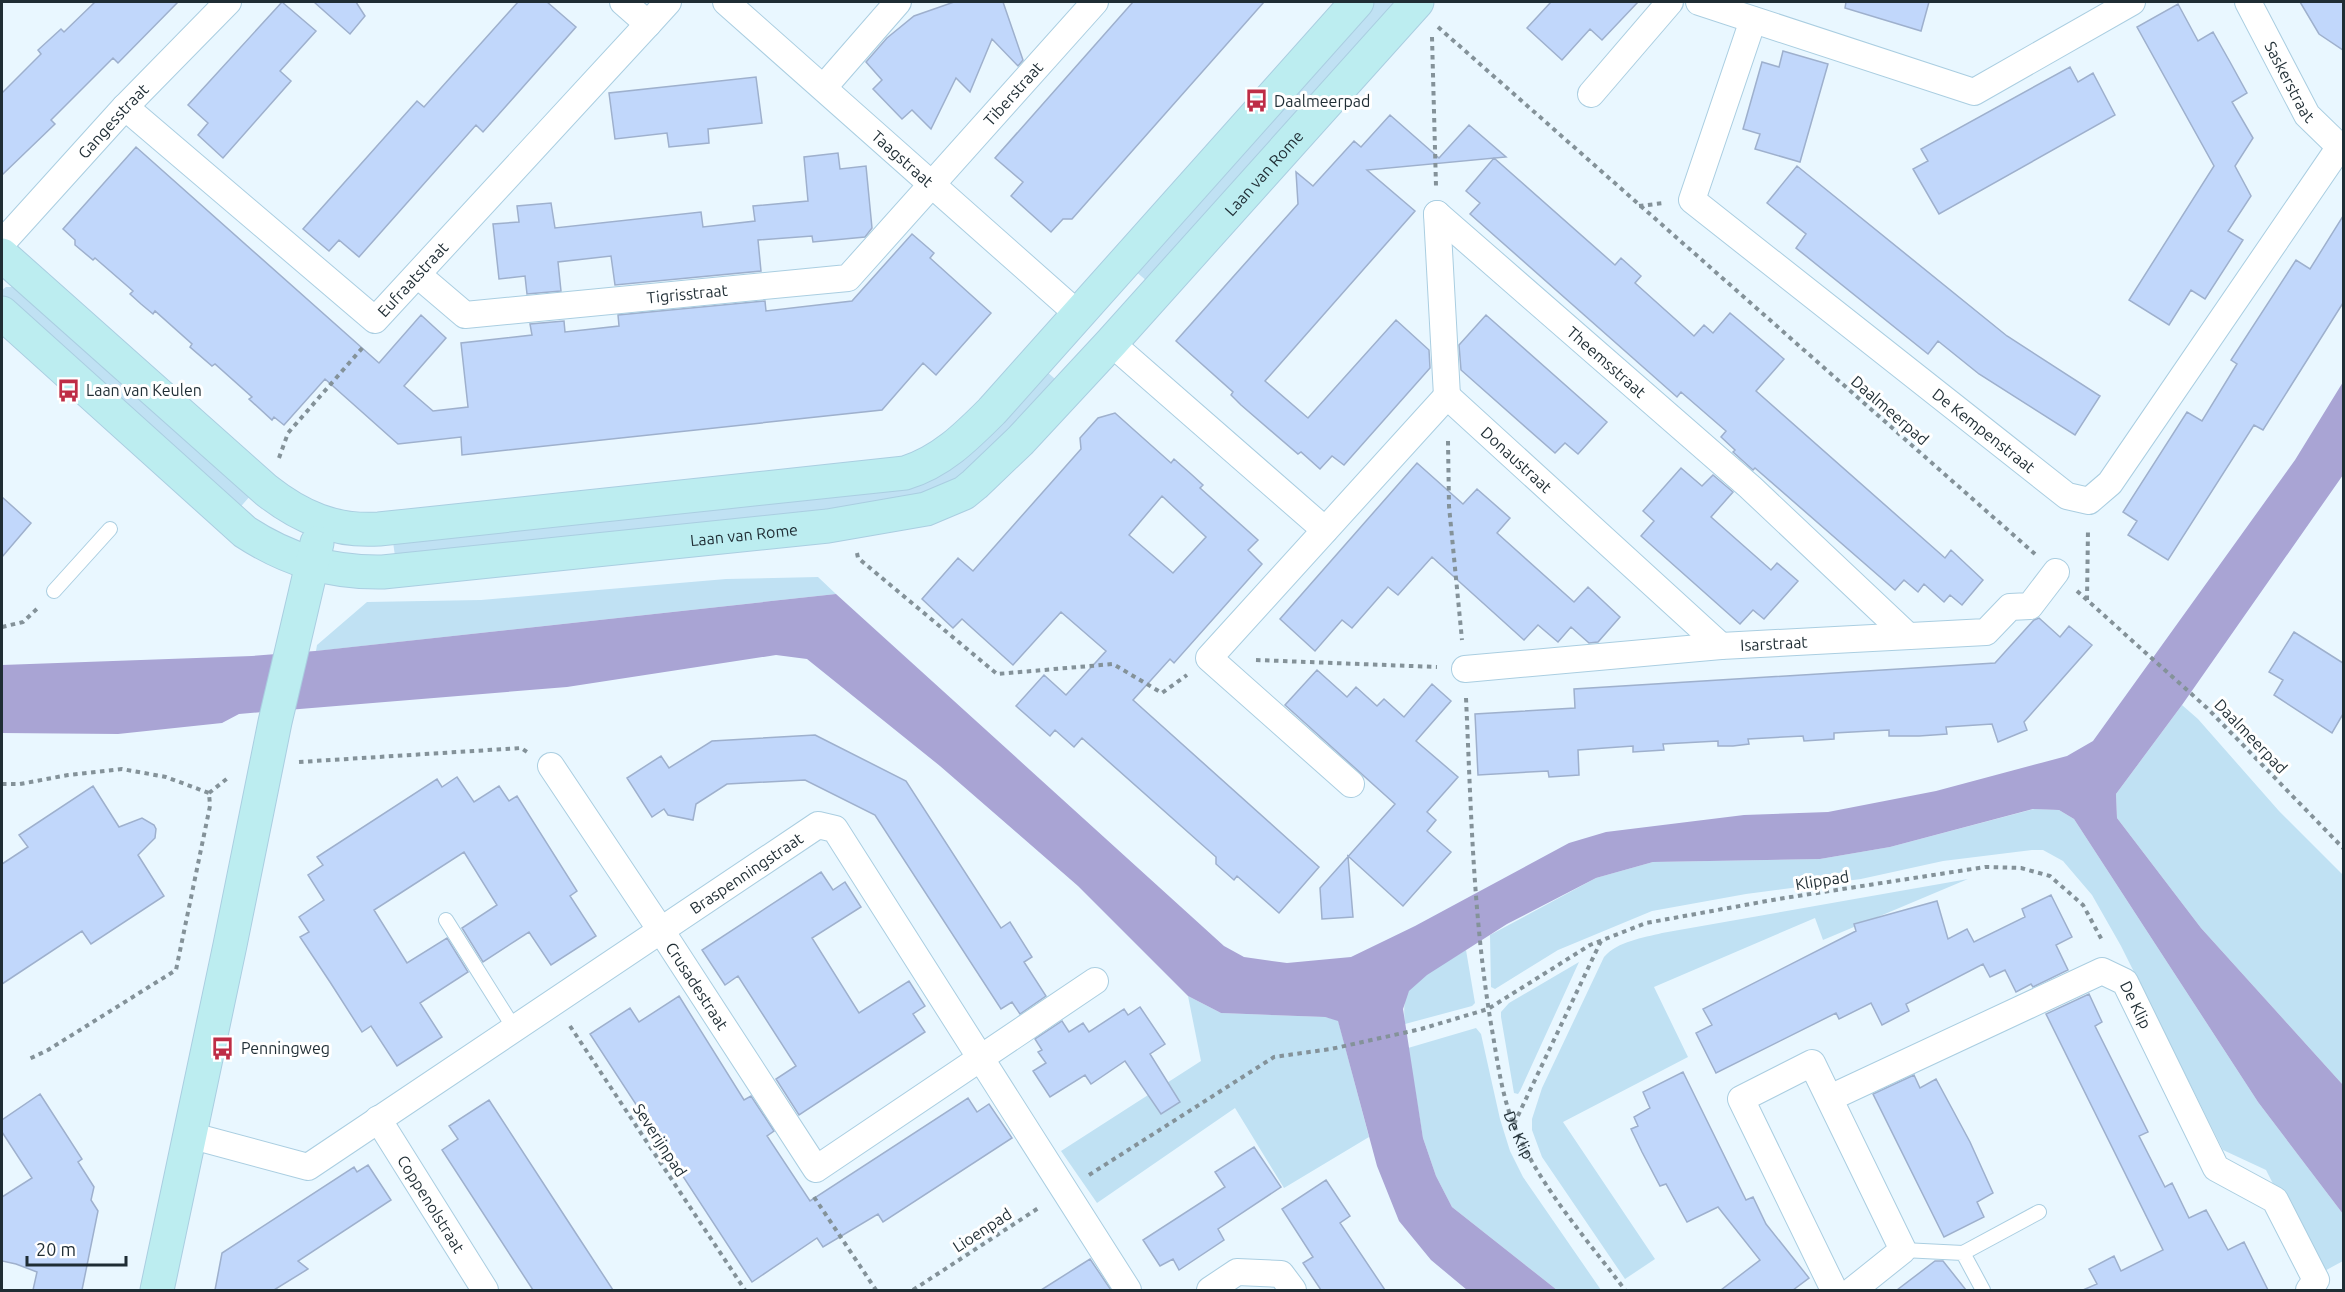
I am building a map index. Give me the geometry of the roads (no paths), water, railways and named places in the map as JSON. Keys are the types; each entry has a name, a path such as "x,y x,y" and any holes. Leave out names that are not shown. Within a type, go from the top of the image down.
{"street":[{"name":"Gangesstraat","path":"2,243 125,107 228,2"},
{"path":"623,2 648,24"},
{"name":"Eufraatstraat","path":"125,107 375,320 668,2"},
{"name":"Taagstraat","path":"726,2 1079,315"},
{"path":"824,87 898,2"},
{"name":"Tiberstraat","path":"932,185 1095,2"},
{"path":"2,255 266,490 289,508 322,524 344,529 379,529 905,473 928,464 962,441 1079,315 1358,2"},
{"path":"1591,94 1670,2"},
{"path":"1699,2 1974,92 2132,2"},
{"name":"Saskerstraat","path":"2248,2 2307,115 2341,150"},
{"name":"Laan van Rome","path":"311,565 352,572 383,572 850,523 926,509 963,493 1020,441 1420,9"},
{"name":"De Kempenstraat","path":"1753,20 1692,200 2067,496 2089,501 2109,483 2341,150"},
{"name":"Tigrisstraat","path":"418,275 465,315 848,278 932,185"},
{"name":"Theemsstraat","path":"1447,396 1437,214 1750,487 1908,636"},
{"path":"2,313 245,532 273,549 311,565"},
{"path":"1079,315 1325,530"},
{"path":"1351,784 1209,658 1447,396"},
{"name":"Donaustraat","path":"1447,396 1721,646"},
{"path":"157,1290 274,722 322,524"},
{"name":"Isarstraat","path":"1465,669 1721,646 1986,633 2010,606 2030,606 2056,572"},
{"name":"Crusadestraat","path":"551,766 816,1169 980,1058"},
{"name":"Braspenningstraat","path":"189,1135 308,1167 514,1028 662,932 818,825 835,829 1128,1290"},
{"name":"De Klip","path":"1830,1098 2102,971 2125,982 2216,1168 2275,1200 2316,1280 2309,1290"},
{"path":"980,1058 1095,981"},
{"path":"1834,1290 1741,1099 1812,1063 1903,1250 1853,1290"},
{"name":"Coppenolstraat","path":"378,1119 485,1290"},
{"path":"1210,1290 1237,1272 1281,1274 1293,1290"}],"lane":[{"path":"54,591 110,529"},
{"path":"446,920 514,1028"},
{"path":"1903,1250 1963,1253 2039,1212"},
{"path":"1963,1253 1983,1290"}],"place":[{"name":"Daalmeerpad","path":"1256,101"},
{"name":"Laan van Keulen","path":"68,390"},
{"name":"Penningweg","path":"223,1048"}]}
